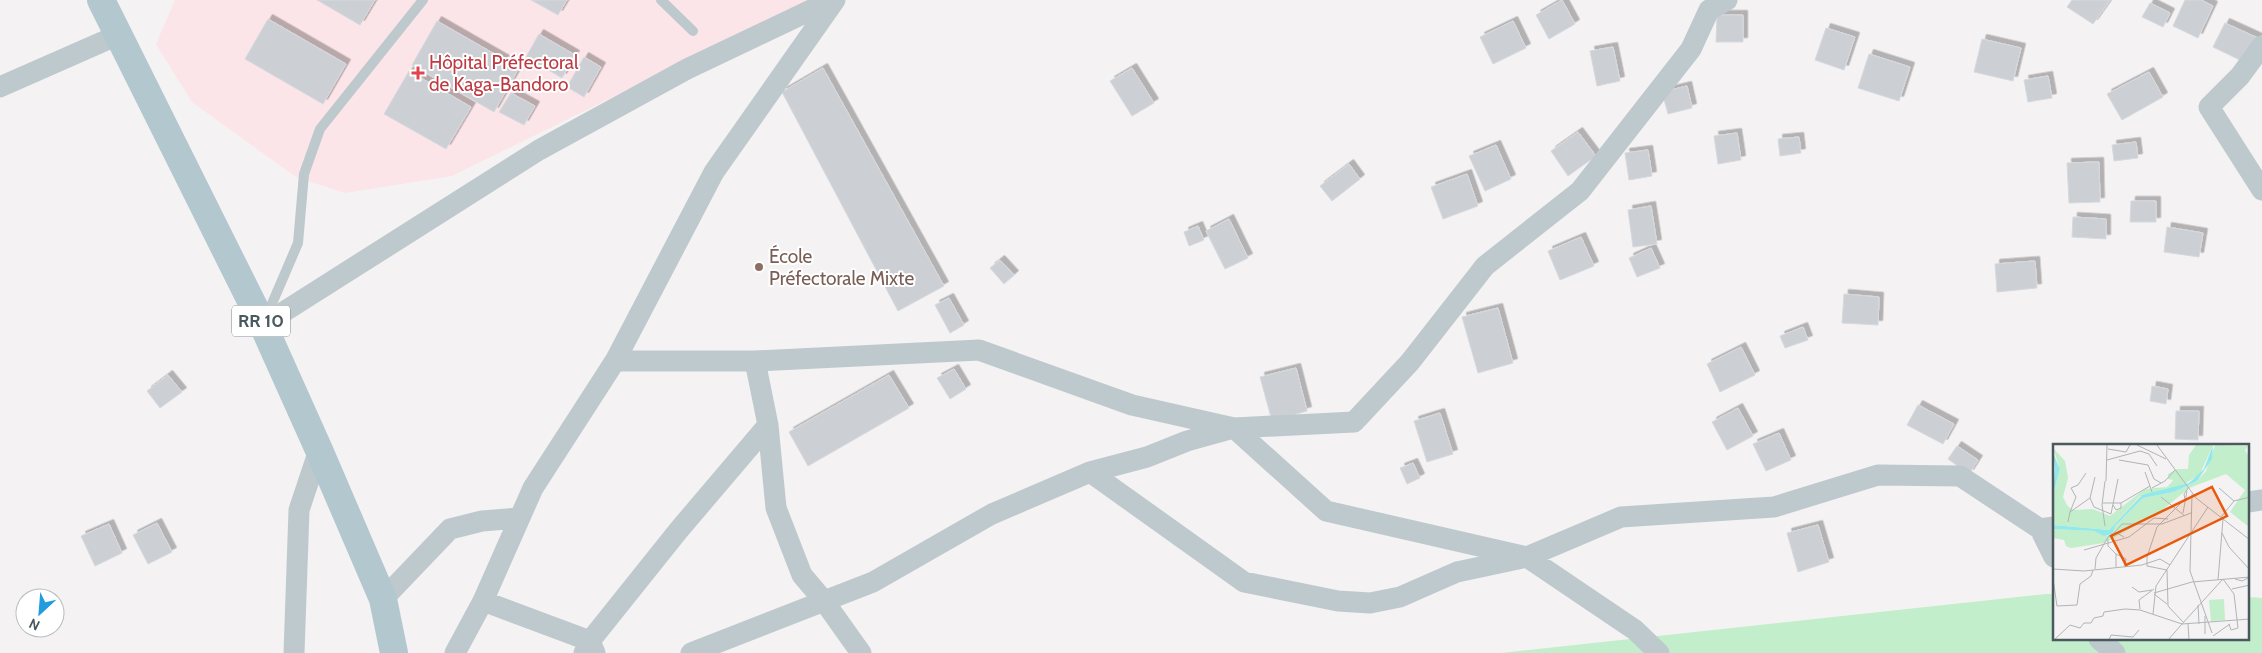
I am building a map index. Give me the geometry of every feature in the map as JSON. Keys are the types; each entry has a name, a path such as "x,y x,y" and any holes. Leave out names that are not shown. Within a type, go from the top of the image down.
{"main road":[{"name":"RR 10","path":"101,0 263,325 383,598 394,653"}],"street":[{"path":"263,325 539,150 686,69 833,0"},
{"path":"455,653 483,601 533,488 615,361 714,172 833,0"},
{"path":"691,653 872,582 992,514 1090,472 1147,457 1187,441 1234,428 1354,422 1410,362 1485,266 1580,191 1691,49 1709,10 1727,0"},
{"path":"0,87 118,35"},
{"path":"2262,46 2240,76 2209,107 2262,190"},
{"path":"615,361 756,361 979,350 1132,405 1234,428 1326,511 1527,557 1635,630 1659,653"},
{"path":"756,361 768,424 776,508 802,575 824,601 861,653"},
{"path":"483,601 590,649 678,530 768,424"},
{"path":"294,653 299,510 319,450"},
{"path":"1090,472 1244,582 1338,601 1370,603 1400,597 1457,572 1527,557 1622,517 1774,507 1878,475 1960,476 2047,528 2053,553"},
{"path":"383,598 450,529 482,521 520,518"},
{"path":"2100,640 2115,653"}],"lane":[{"path":"263,325 298,243 304,174 320,129 423,0"},
{"path":"661,0 693,32"}],"shaded area":[{"name":"Hôpital Préfectoral de Kaga-Bandoro","path":"175,0 810,0 452,176 345,193 296,177 192,102 156,44"}],"green space":[{"path":"2046,594 2053,594 2053,640 2250,640 2250,597 2262,598 2262,653 1501,653"}],"building":[{"path":"317,0 375,0 360,25"},
{"path":"531,0 567,0 558,15"},
{"path":"1562,0 1575,24 1549,39 1536,15"},
{"path":"2072,0 2110,0 2093,24 2067,7"},
{"path":"2185,0 2201,0 2213,6 2198,38 2173,26"},
{"path":"2150,3 2170,13 2163,27 2142,17"},
{"path":"1717,15 1743,15 1743,42 1716,42"},
{"path":"268,19 346,64 323,104 245,59"},
{"path":"437,21 519,68 494,112 412,65"},
{"path":"1513,21 1526,48 1493,64 1480,37"},
{"path":"2225,23 2258,38 2246,63 2213,47"},
{"path":"1826,28 1855,37 1844,70 1815,60"},
{"path":"539,34 575,55 562,78 526,57"},
{"path":"1982,39 2021,48 2013,81 1974,72"},
{"path":"1613,47 1620,81 1597,86 1590,51"},
{"path":"1869,54 1910,67 1899,101 1858,88"},
{"path":"584,57 601,67 584,97 567,87"},
{"path":"823,68 944,286 898,311 782,92"},
{"path":"1132,68 1154,103 1132,116 1110,81"},
{"path":"409,71 471,107 446,149 384,114"},
{"path":"2149,72 2163,97 2122,120 2107,94"},
{"path":"2048,76 2052,98 2028,102 2024,80"},
{"path":"1687,86 1692,108 1668,114 1662,92"},
{"path":"511,93 535,106 524,125 499,112"},
{"path":"1578,132 1596,156 1568,176 1551,151"},
{"path":"1737,133 1741,160 1718,164 1714,136"},
{"path":"1799,137 1801,153 1780,156 1778,139"},
{"path":"2136,142 2138,158 2114,161 2112,145"},
{"path":"1496,145 1511,179 1485,191 1469,156"},
{"path":"1648,150 1652,176 1629,180 1625,153"},
{"path":"2099,162 2100,202 2069,203 2067,163"},
{"path":"1349,164 1360,179 1332,201 1320,186"},
{"path":"1467,174 1478,206 1443,219 1431,187"},
{"path":"2131,201 2156,201 2156,222 2130,222"},
{"path":"1651,206 1657,244 1633,247 1628,210"},
{"path":"2073,217 2106,219 2106,239 2072,237"},
{"path":"1229,219 1248,258 1225,269 1206,231"},
{"path":"1198,226 1204,240 1189,246 1184,232"},
{"path":"2167,227 2203,233 2199,257 2164,252"},
{"path":"1581,237 1594,266 1560,280 1548,251"},
{"path":"1651,248 1660,268 1637,277 1629,258"},
{"path":"1000,260 1014,275 1004,284 990,268"},
{"path":"2035,261 2037,288 1997,292 1995,264"},
{"path":"1844,294 1879,297 1878,325 1842,323"},
{"path":"949,298 964,325 950,333 935,305"},
{"path":"1498,308 1513,363 1478,373 1462,317"},
{"path":"1803,327 1808,340 1785,348 1780,336"},
{"path":"1741,347 1755,375 1720,392 1707,364"},
{"path":"1296,368 1307,411 1272,421 1260,377"},
{"path":"954,369 966,389 950,399 937,378"},
{"path":"168,375 182,392 160,408 147,391"},
{"path":"889,375 909,408 808,466 789,432"},
{"path":"2152,386 2168,389 2166,404 2150,401"},
{"path":"1918,405 1954,424 1943,444 1907,425"},
{"path":"1738,408 1753,436 1727,450 1712,422"},
{"path":"2176,411 2199,411 2198,440 2175,439"},
{"path":"1440,413 1453,454 1427,462 1414,421"},
{"path":"1779,433 1791,460 1766,471 1753,444"},
{"path":"1957,446 1978,460 1969,474 1948,459"},
{"path":"1413,463 1420,478 1407,484 1400,468"},
{"path":"157,523 172,552 148,564 133,535"},
{"path":"109,524 122,553 95,566 81,536"},
{"path":"1818,525 1829,562 1798,572 1787,533"}],"place":[{"name":"Hôpital Préfectoral de Kaga-Bandoro","path":"418,73"},
{"name":"École Préfectorale Mixte","path":"759,267"}]}
